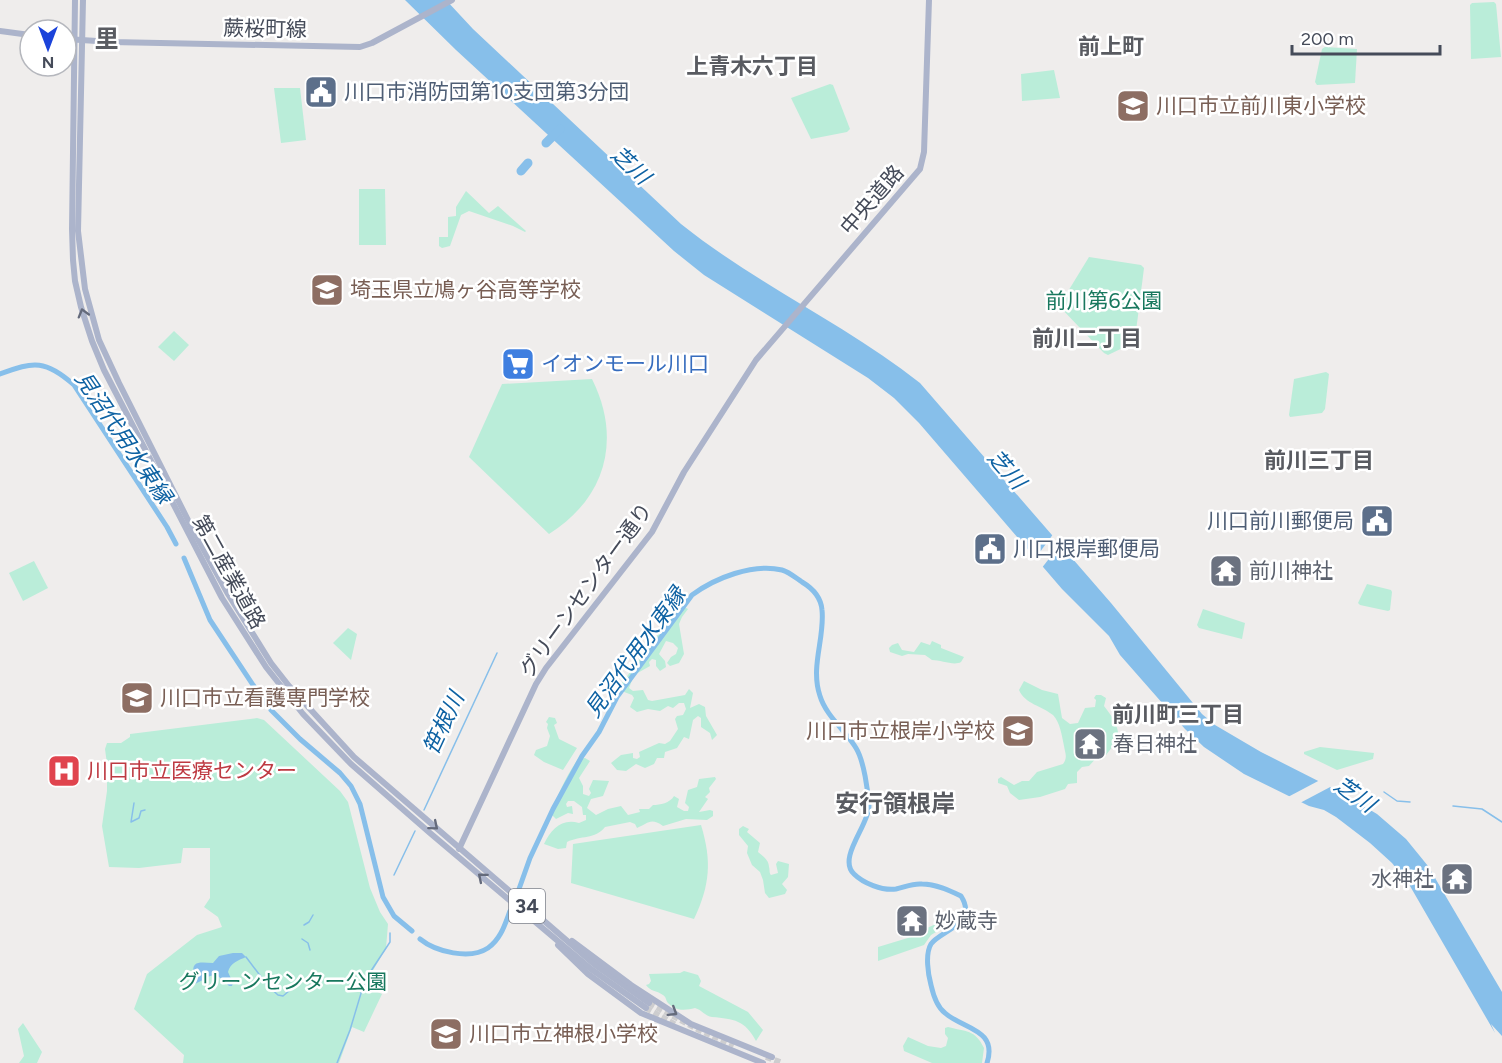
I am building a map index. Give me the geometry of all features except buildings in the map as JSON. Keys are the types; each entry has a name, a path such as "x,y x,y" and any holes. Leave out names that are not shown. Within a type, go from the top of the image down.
{"main road":[{"name":"第二産業道路","path":"75,0 75,18"},
{"name":"第二産業道路","path":"83,0 78,231 85,289 92,316 110,364 194,532 228,594 271,663 341,745 603,979 647,1005"},
{"name":"蕨桜町線","path":"78,41 360,46 377,40 452,0"},
{"name":"中央道路","path":"761,354 917,173 921,165 926,116 929,0"},
{"path":"0,31 18,33"},
{"name":"第二産業道路","path":"74,78 72,230 73,260 81,307 104,370 222,598 266,667 303,714 335,749 456,855 554,934"},
{"name":"グリーンセンター通り","path":"456,855 540,676 652,532 684,472 761,354"},
{"path":"554,934 577,944 631,985 691,1024 772,1057"},
{"path":"554,934 562,950 588,974 641,1013 763,1063"}],"green space":[{"path":"1494,2 1501,57 1471,59 1470,5"},
{"path":"1325,47 1357,49 1355,83 1317,85 1315,82 1322,49"},
{"path":"1054,70 1060,98 1022,101 1021,74"},
{"path":"830,84 833,85 850,129 847,132 811,139 791,98"},
{"path":"274,88 300,88 306,140 281,143"},
{"path":"359,189 385,189 386,245 359,245"},
{"path":"466,191 489,213 498,206 526,231 469,211 461,215 450,246 442,248 439,246 439,237 448,237 448,217 456,216 456,207"},
{"name":"前川第6公園","path":"1089,257 1141,265 1144,268 1135,339 1133,343 1108,355 1059,306"},
{"path":"174,331 189,345 174,361 158,347"},
{"path":"1326,372 1329,374 1325,409 1322,413 1290,417 1294,379"},
{"path":"592,379 601,401 606,423 607,445 603,466 596,485 584,503 549,534 469,457 502,384"},
{"path":"34,561 48,588 23,601 9,573"},
{"path":"1367,584 1391,590 1390,610 1358,603"},
{"path":"680,605 688,609 679,624 684,654 679,663 670,666 667,663 676,654 678,648 666,641 659,654 665,661 666,667 660,671 656,666 656,660 652,659 649,662 650,666 634,675 629,688 633,691 643,690 648,700 652,701 685,695 689,689 693,693 690,708 699,704 705,707 706,716 717,735 712,740 710,733 701,727 701,718 698,716 693,720 689,739 684,737 677,748 665,752 664,758 657,758 654,764 645,768 636,764 626,771 617,770 611,763 621,755 633,753 633,758 637,759 640,757 639,752 670,741 678,729 675,719 683,715 686,709 684,703 679,703 673,708 668,706 660,711 648,709 637,712 630,707 634,698 632,695 619,690"},
{"path":"1203,609 1245,623 1242,639 1199,628 1197,625"},
{"path":"348,628 357,634 351,660 333,643"},
{"path":"932,641 941,645 941,648 964,657 961,662 932,660 925,655 902,656 890,652 889,648 898,643 902,650 914,652 921,642 930,645"},
{"path":"1024,681 1042,690 1058,694 1062,718 1070,724 1078,723 1085,708 1095,707 1096,695 1106,698 1104,706 1115,722 1118,739 1113,742 1113,746 1106,755 1099,755 1089,766 1082,767 1077,772 1077,783 1068,784 1065,789 1040,797 1019,800 1010,793 1007,786 998,783 998,779 1001,777 1014,785 1022,781 1029,781 1037,772 1063,764 1066,757 1057,721 1049,712 1025,699 1019,690"},
{"path":"549,717 555,718 557,723 554,725 559,739 577,748 563,770 534,755 536,750 547,746 550,736 546,722"},
{"name":"グリーンセンター公園","path":"257,718 264,720 340,791 348,802 370,888 388,924 386,948 364,986 382,994 364,1032 352,1027 339,1063 183,1063 184,1055 134,1009 147,974 197,935 222,927 218,917 204,907 210,898 210,848 183,848 181,863 139,868 109,867 102,826 107,791 105,749 107,743 121,743 130,737 130,734"},
{"path":"1320,747 1374,753 1373,759 1337,770 1304,754 1304,752"},
{"path":"585,758 590,761 579,778 583,786 583,794 589,796 593,780 609,781 603,796 591,799 587,808 596,815 621,806 628,815 640,812 639,809 649,809 653,805 665,803 674,796 679,799 677,807 688,811 689,807 685,803 688,790 697,787 699,779 715,777 716,779 709,788 710,792 705,797 708,799 699,812 710,810 713,811 713,816 707,820 686,819 663,826 652,822 637,828 630,822 605,827 592,836 567,842 566,848 558,849 544,844 550,834 562,823 579,823 586,820 582,807 574,801 568,801 566,804 567,807 572,806 573,814 568,813 556,819 552,815 559,793 570,772 578,759"},
{"path":"701,825 707,850 708,873 694,919 571,883 573,844"},
{"path":"743,826 749,829 747,832 760,843 758,852 767,860 771,875 778,873 776,864 778,861 789,864 788,877 782,884 787,890 785,894 769,898 765,893 760,872 752,865 747,853 748,846 739,835 739,829"},
{"path":"940,922 941,929 931,935 924,945 878,961 878,947 921,934 925,929"},
{"path":"684,971 698,975 701,981 699,986 748,1012 763,1030 756,1041 748,1029 738,1022 710,1016 695,1008 685,1010 675,1008 663,995 646,985 651,981 649,974"},
{"path":"23,1023 42,1052 37,1063 19,1063 24,1056 18,1029"},
{"path":"945,1028 969,1032 977,1037 984,1048 982,1063 932,1063 904,1051 903,1046 908,1037 928,1046 941,1048 946,1046 948,1038"}],"water":[{"path":"405,0 446,0 473,29 681,224 739,266 862,342 920,383 1111,603 1202,714 1215,725 1261,752 1338,791 1377,814 1406,839 1428,866 1502,992 1502,1036 1491,1024 1495,1033 1410,886 1392,863 1336,817 1244,774 1204,747 1185,729 1120,655 1109,636 1062,589 919,423 894,398 868,378 704,275 674,251"},
{"path":"242,953 246,957 235,962 229,969 232,986 213,975 195,984 192,975 194,975 193,970 196,964 213,963 219,956"}],"pier":[{"path":"1054,533 1062,542 1041,569 1034,560"},
{"path":"1322,779 1334,785 1298,804 1286,798"}],"waterway":[{"name":"笹根川","path":"546,143 560,129"},
{"name":"笹根川","path":"521,171 528,163"},
{"name":"見沼代用水東縁","path":"0,374 22,367 39,365 55,371 74,385 176,544"},
{"name":"見沼代用水東縁","path":"184,558 210,620 265,703"},
{"name":"見沼代用水東縁","path":"519,889 530,858 553,809 582,756 599,732 617,697 692,595 712,583 747,570 771,568 785,571 809,587 820,601 822,631 817,663 817,685 831,717 856,748 867,784 868,814 851,850 850,867 858,877 879,888 896,889 915,884 927,884 961,896 965,906 962,920 935,939 929,948 929,975 934,996 942,1010 977,1031 988,1043 987,1063"},
{"name":"笹根川","path":"424,810 497,653"},
{"name":"見沼代用水東縁","path":"271,710 300,739 340,773 351,786 360,804 383,897 394,916 412,931"},
{"name":"芝川","path":"1384,792 1397,801 1410,802"},
{"path":"134,803 131,822 139,818 141,811 145,810"},
{"path":"1453,806 1482,809 1502,822"},
{"name":"笹根川","path":"394,875 415,831"},
{"name":"見沼代用水東縁","path":"420,939 435,948 453,953 481,952 496,940 510,911"},
{"path":"304,925 313,915"},
{"name":"笹根川","path":"337,1063 365,980 390,942 390,933"},
{"path":"302,939 308,943 310,950"},
{"path":"246,957 268,986 278,995 283,996 289,991"}],"tunnel":[{"path":"649,1003 699,1030 734,1045"},
{"path":"646,1008 676,1025"},
{"path":"766,1057 783,1063"}],"place":[{"name":"川口市消防団第10支団第3分団","path":"321,92"},
{"name":"川口市立前川東小学校","path":"1133,106"},
{"name":"埼玉県立鳩ヶ谷高等学校","path":"327,290"},
{"name":"イオンモール川口","path":"518,364"},
{"name":"川口前川郵便局","path":"1377,521"},
{"name":"川口根岸郵便局","path":"990,549"},
{"name":"前川神社","path":"1226,571"},
{"name":"川口市立看護専門学校","path":"137,698"},
{"name":"川口市立根岸小学校","path":"1018,731"},
{"name":"春日神社","path":"1090,744"},
{"name":"川口市立医療センター","path":"64,771"},
{"name":"水神社","path":"1457,879"},
{"name":"妙蔵寺","path":"912,921"},
{"name":"川口市立神根小学校","path":"446,1034"}],"district":[{"name":"里","path":"107,39"},
{"name":"前上町","path":"1111,46"},
{"name":"上青木六丁目","path":"752,66"},
{"name":"前川二丁目","path":"1087,338"},
{"name":"前川三丁目","path":"1319,460"},
{"name":"前川町三丁目","path":"1178,714"},
{"name":"安行領根岸","path":"895,804"}]}
